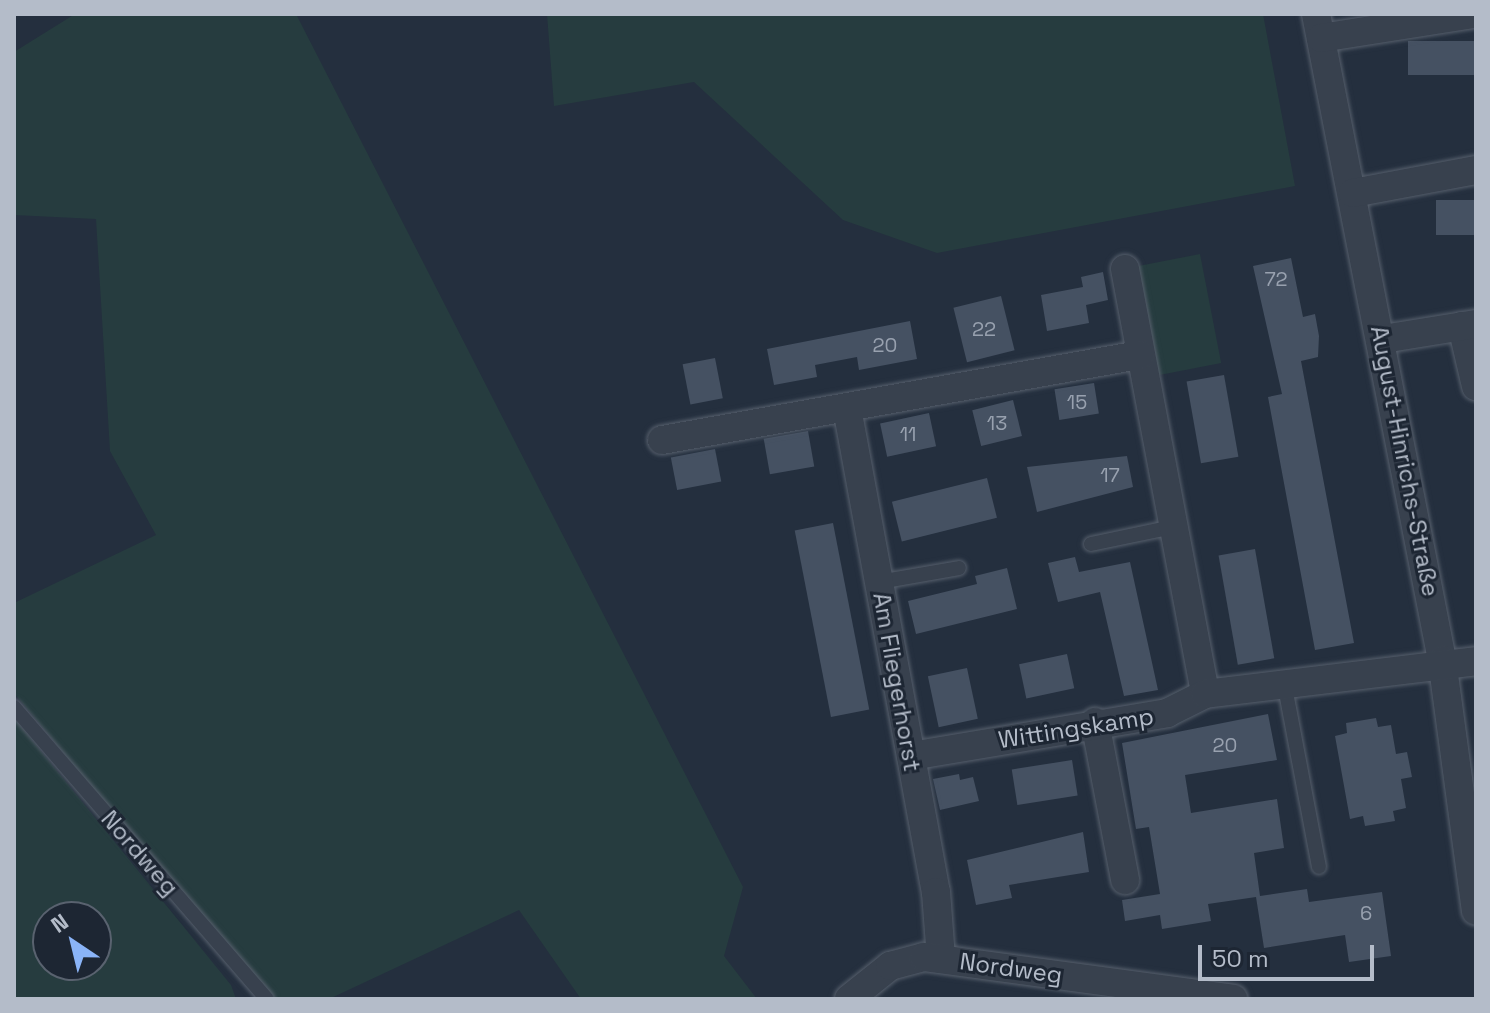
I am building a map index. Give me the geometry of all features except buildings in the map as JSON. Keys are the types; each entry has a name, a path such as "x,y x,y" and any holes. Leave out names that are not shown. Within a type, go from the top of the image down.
{"street":[{"path":"1318,26 1472,14"},
{"name":"August-Hinrichs-Straße","path":"1318,26 1383,339 1442,660 1472,858 1476,911"},
{"path":"1353,193 1476,170"},
{"path":"1125,269 1205,694"},
{"path":"1383,339 1469,325 1476,386"},
{"path":"662,440 1141,355"},
{"name":"Am Fliegerhorst","path":"847,408 911,756 941,959"},
{"name":"Wittingskamp","path":"911,756 1095,722 1167,713 1205,694 1285,687 1442,660 1476,661"},
{"path":"1095,722 1125,880"},
{"name":"Nordweg","path":"849,999 898,962 941,959 1233,999"}],"lane":[{"path":"1091,544 1173,527"},
{"path":"879,582 959,568"},
{"path":"1285,687 1319,867"},
{"name":"Nordweg","path":"14,707 267,999"}],"green space":[{"path":"75,14 296,14 743,887 724,956 757,999 581,999 519,910 329,999 267,999 14,693 14,603 156,535 110,451 96,219 14,215 14,52"},
{"path":"547,14 1263,14 1295,186 937,253 843,220 694,82 554,106"},
{"path":"1200,254 1221,363 1158,375 1137,266"},
{"path":"14,718 231,985 236,999 14,999"}]}
